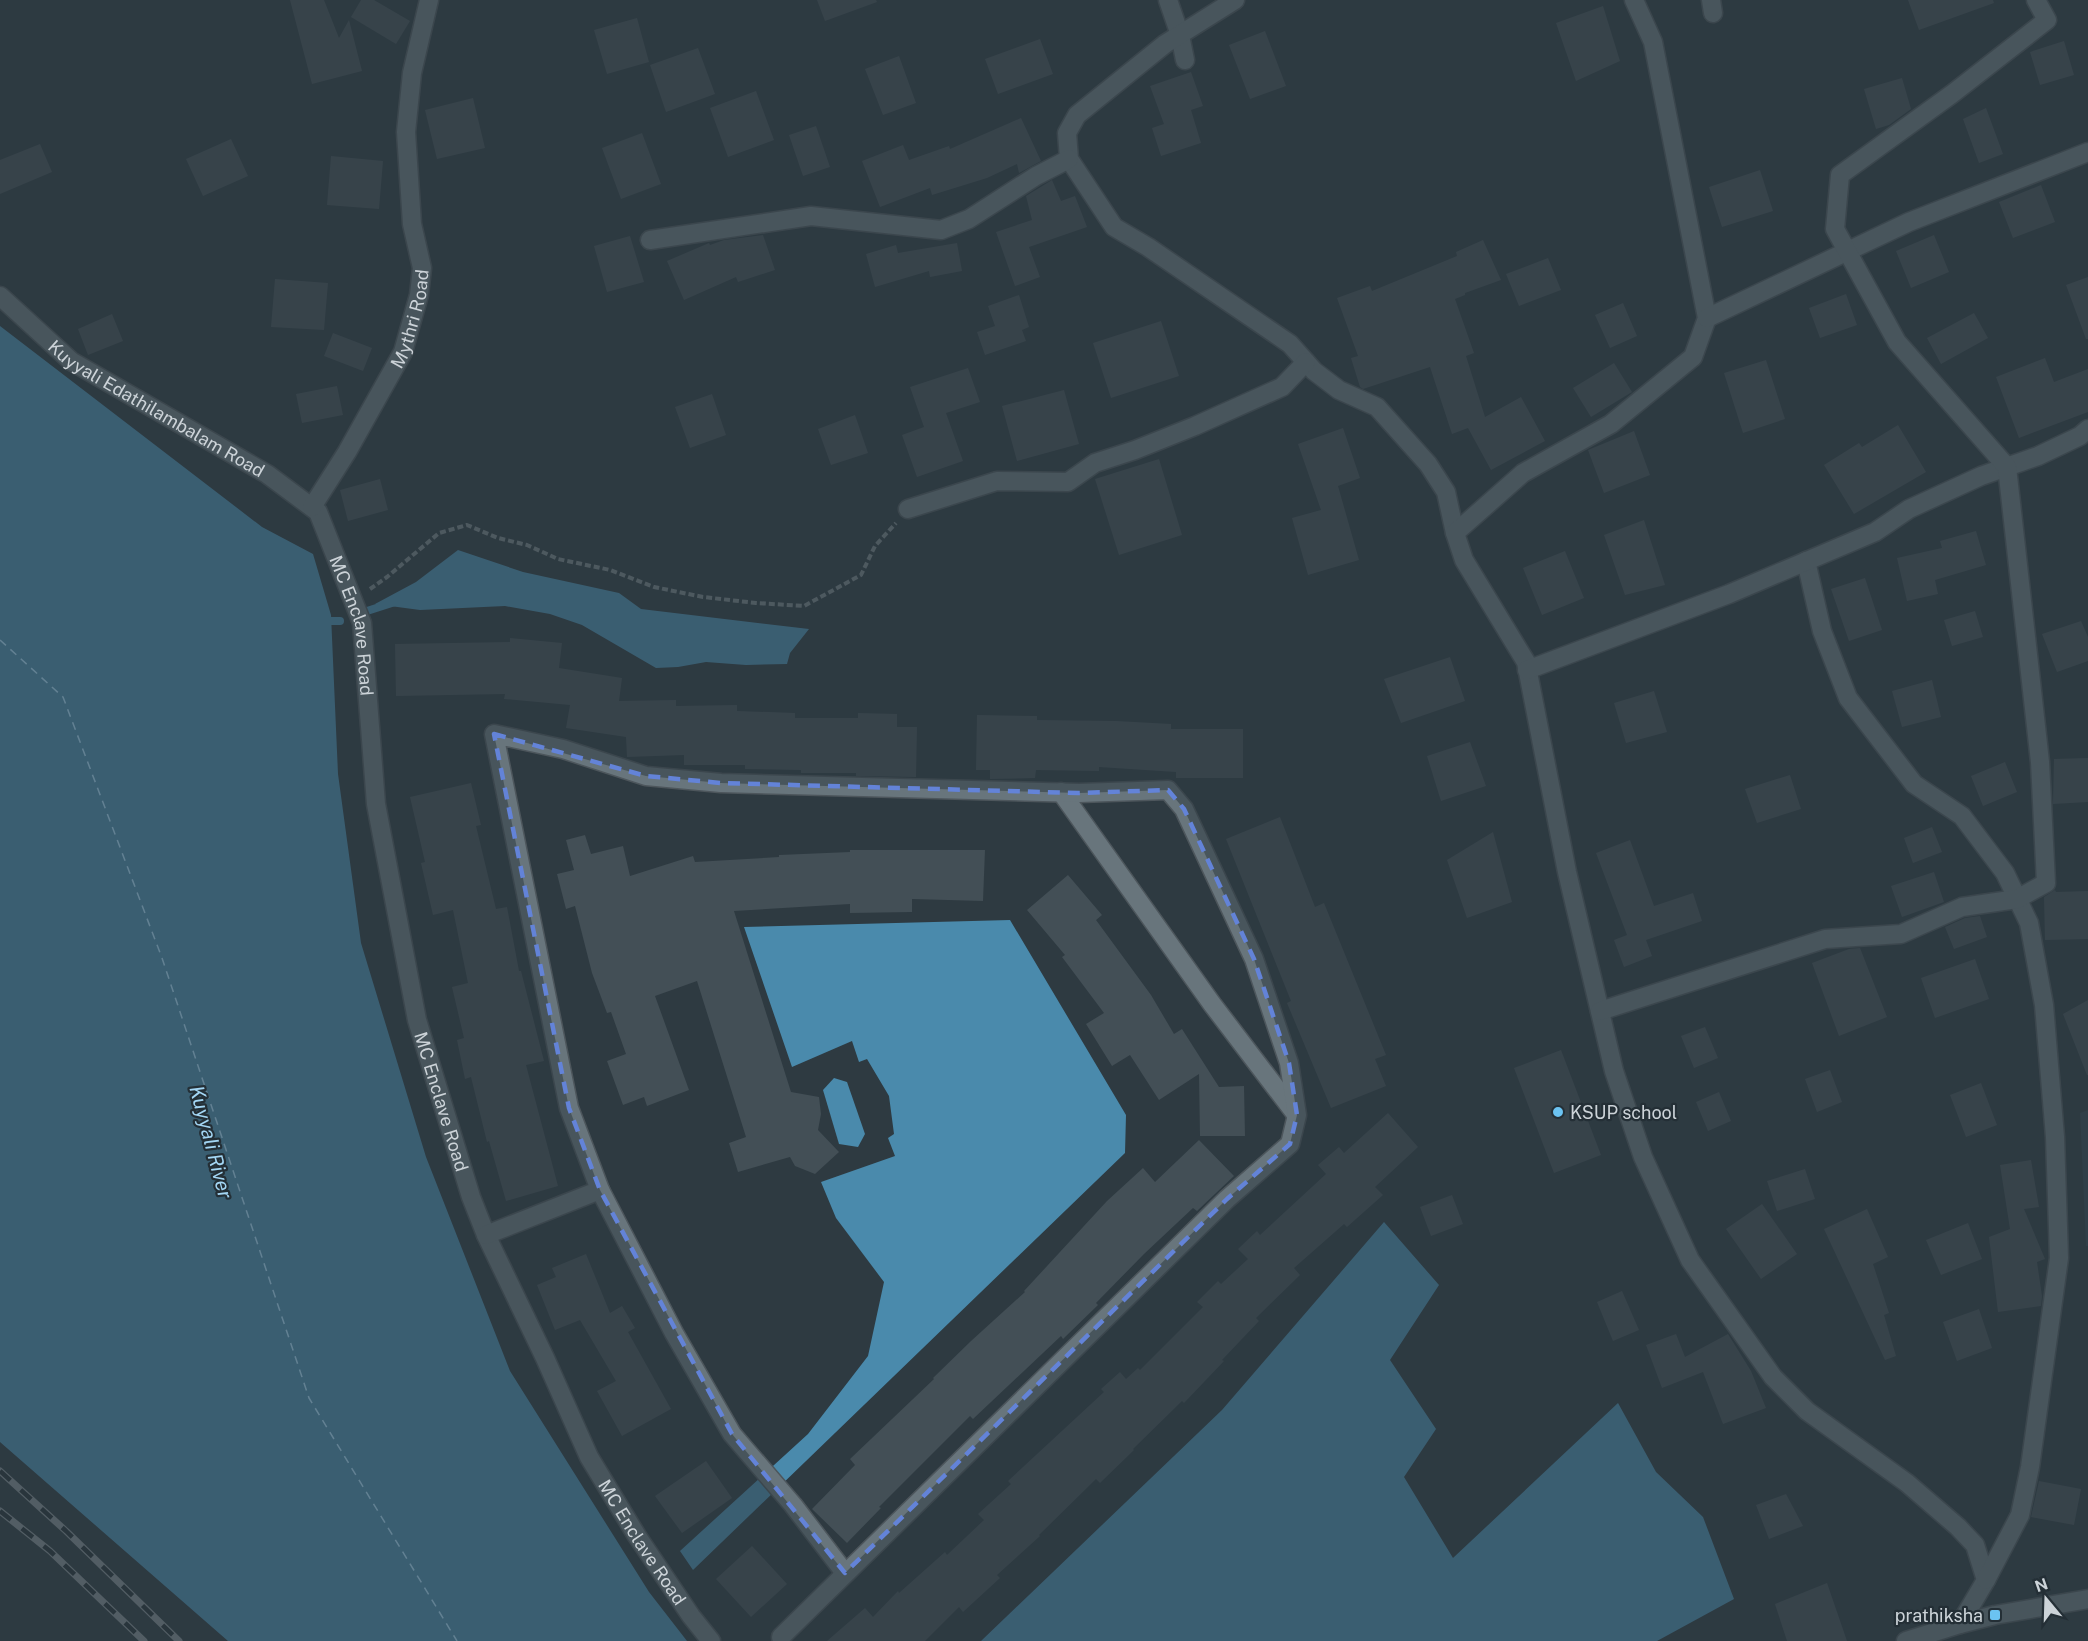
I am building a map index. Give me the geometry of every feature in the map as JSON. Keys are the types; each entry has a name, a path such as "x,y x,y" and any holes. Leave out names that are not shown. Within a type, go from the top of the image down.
{"street":[{"name":"Mythri Road","path":"315,510 403,352 419,295 422,268 412,224 406,132 412,73 429,0"},
{"path":"1168,0 1180,35 1185,60"},
{"path":"1235,0 1180,35 1114,83 1077,115 1067,133 1069,159 1114,227 1148,247 1290,344 1314,371 1339,390 1377,407 1428,464 1446,492 1464,560 1526,662 1567,872 1614,1071 1643,1157 1690,1260 1773,1377 1807,1411 1907,1483 1958,1527 1976,1545 1986,1580"},
{"path":"1455,533 1523,473 1611,424 1693,357 1707,318 1653,42 1634,0"},
{"path":"1600,1011 1825,939 1901,934 1962,907 2017,899 2046,883 2040,762 2007,467 1896,342 1835,229 1840,175 1952,94 2047,20 2036,0"},
{"path":"1707,318 1909,222 2088,152"},
{"path":"650,240 811,216 941,230 969,219 1036,176 1069,159"},
{"name":"Kuyyali Edathilambalam Road","path":"0,296 71,361 267,474 315,510"},
{"path":"908,509 997,481 1068,482 1095,463 1195,426 1282,387 1306,362"},
{"path":"1527,670 1729,594 1875,532 1909,509 1981,476 2038,456 2080,436 2088,429"},
{"name":"MC Enclave Road","path":"315,510 362,622 376,804 417,1020 471,1197 486,1235 589,1457 637,1536 691,1616 711,1641"},
{"path":"1806,561 1822,631 1848,698 1914,784 1962,816 2005,873 2029,923 2044,1005 2055,1137 2059,1258 2030,1467 2020,1515 1986,1580 1960,1623"},
{"path":"781,1637 1219,1206 1290,1144 1297,1114 1289,1063 1254,959 1184,809 1168,790 1061,792 721,783 646,776 562,749 494,734 568,1108 600,1190 674,1333 732,1434 793,1505 845,1573"},
{"path":"1061,792 1212,1004 1297,1114"},
{"path":"486,1235 600,1190"},
{"path":"1906,1641 1960,1623 2088,1599"}],"path":[{"path":"353,600 387,577 439,533 467,525 558,559 610,570 654,587 703,597 804,606 861,575 875,546 908,509"}],"highlighted area":[{"path":"494,734 646,776 721,783 1079,793 1168,790 1184,809 1254,959 1289,1063 1297,1115 1290,1144 1227,1199 845,1573 732,1434 600,1190 569,1108"}],"shaded area":[{"path":"2088,1110 2088,1246 2086,1246 2080,1113"}],"water":[{"name":"Kuyyali River","path":"0,326 262,527 313,554 331,615 338,774 361,943 426,1157 510,1371 649,1592 687,1641 228,1641 0,1442"},
{"path":"458,550 523,572 619,593 641,609 809,629 790,653 787,664 746,665 706,662 656,668 582,625 550,614 505,606 420,610 375,604 416,582"},
{"path":"1010,920 1126,1115 1125,1153 693,1570 680,1551 808,1434 868,1356 884,1282 836,1218 821,1182 895,1156 888,1138 894,1134 889,1096 867,1059 859,1062 852,1041 792,1067 744,927"},
{"path":"834,1078 847,1082 865,1134 858,1147 839,1144 823,1090"},
{"path":"1384,1222 1439,1285 1390,1360 1436,1429 1404,1477 1453,1558 1618,1403 1656,1472 1703,1517 1734,1599 1657,1641 981,1641 1222,1410"}],"building":[{"path":"290,0 324,0 339,38 349,20 362,71 312,84"},
{"path":"361,0 374,0 410,21 396,44 351,17"},
{"path":"817,0 876,0 877,2 825,21"},
{"path":"1908,0 1993,0 1994,3 1919,30"},
{"path":"1603,6 1620,61 1576,81 1556,23"},
{"path":"637,18 649,62 607,74 594,30"},
{"path":"1265,31 1286,86 1250,99 1229,45"},
{"path":"1040,39 1053,74 998,94 985,59"},
{"path":"2064,41 2074,75 2040,85 2030,52"},
{"path":"698,48 715,94 666,112 650,65"},
{"path":"899,56 916,103 883,115 865,69"},
{"path":"1191,72 1203,106 1191,110 1201,143 1161,156 1152,128 1164,124 1150,86"},
{"path":"1902,78 1911,109 1889,125 1876,129 1864,89"},
{"path":"756,91 774,140 728,157 710,108"},
{"path":"473,98 485,148 437,159 425,110"},
{"path":"1986,108 2003,154 1979,163 1963,119"},
{"path":"1021,118 1041,161 1019,173 1017,164 987,178 932,195 930,188 880,207 862,161 903,145 909,160 949,146 950,149"},
{"path":"816,126 830,167 803,176 789,135"},
{"path":"642,133 661,184 621,199 602,148"},
{"path":"231,139 248,176 203,196 186,159"},
{"path":"40,144 52,172 0,194 0,160"},
{"path":"331,156 383,161 379,209 327,205"},
{"path":"1760,170 1773,211 1722,227 1709,187"},
{"path":"1052,180 1061,201 1075,196 1087,227 1029,247 1040,277 1015,286 996,232 1032,220 1026,196"},
{"path":"2041,185 2055,222 2013,238 1999,202"},
{"path":"763,235 775,270 738,282 736,277 684,300 667,261 709,243 710,245 724,240"},
{"path":"1934,235 1949,272 1911,288 1896,251"},
{"path":"630,236 644,282 607,292 594,246"},
{"path":"1483,240 1501,280 1455,299 1474,353 1466,356 1485,417 1521,397 1545,441 1491,470 1468,428 1452,434 1430,367 1363,389 1360,387 1351,358 1358,356 1337,298 1370,286 1372,291 1457,256 1456,252"},
{"path":"957,243 962,271 930,277 929,271 875,287 866,254 896,245 898,253"},
{"path":"1548,258 1561,290 1519,306 1506,274"},
{"path":"2088,277 2088,339 2086,339 2066,285"},
{"path":"275,279 328,283 324,330 271,327"},
{"path":"1846,294 1857,325 1820,338 1809,308"},
{"path":"1019,295 1029,327 1022,330 1026,341 985,355 977,332 995,326 988,306"},
{"path":"1623,303 1637,336 1610,348 1595,315"},
{"path":"1974,313 1988,338 1941,364 1927,338"},
{"path":"112,314 123,341 88,355 78,329"},
{"path":"1161,321 1179,376 1111,398 1093,343"},
{"path":"333,333 372,348 363,371 324,356"},
{"path":"2045,358 2054,382 2088,369 2088,412 2019,438 1996,377"},
{"path":"1766,360 1785,419 1743,433 1724,373"},
{"path":"1614,363 1632,392 1591,417 1573,388"},
{"path":"968,368 980,402 946,413 963,461 917,477 902,435 924,427 910,387"},
{"path":"337,386 343,415 302,423 296,394"},
{"path":"1064,390 1079,444 1017,461 1002,406"},
{"path":"712,394 726,435 690,448 675,407"},
{"path":"855,415 868,453 831,465 818,429"},
{"path":"1898,425 1926,472 1854,514 1824,465 1859,443 1862,447"},
{"path":"1343,428 1360,478 1338,486 1359,560 1308,575 1292,518 1321,510 1298,444"},
{"path":"1634,431 1650,475 1604,493 1588,450"},
{"path":"1159,459 1182,535 1119,555 1095,479"},
{"path":"380,479 388,510 348,521 340,490"},
{"path":"1644,520 1665,585 1625,595 1604,535"},
{"path":"1976,531 1986,565 1935,580 1938,594 1907,601 1897,558 1942,548 1940,541"},
{"path":"1565,551 1584,598 1542,615 1523,568"},
{"path":"1865,578 1882,630 1849,641 1831,589"},
{"path":"1975,611 1983,637 1952,646 1944,620"},
{"path":"2081,621 2088,637 2088,661 2057,672 2042,634"},
{"path":"510,638 562,643 559,668 622,678 619,701 676,700 676,706 737,705 737,711 795,713 795,718 858,718 858,713 897,714 897,727 917,727 916,777 856,776 856,773 801,773 801,770 745,769 745,765 684,765 684,755 627,757 626,737 566,728 570,705 504,699 505,694 396,696 395,644 510,642"},
{"path":"1450,657 1465,701 1401,723 1384,679"},
{"path":"1932,680 1941,717 1902,727 1892,691"},
{"path":"1654,691 1667,732 1626,743 1614,703"},
{"path":"977,715 1037,716 1037,720 1171,724 1171,729 1243,729 1243,778 1176,778 1176,772 1099,767 1099,771 1036,770 1035,778 990,779 990,770 976,770"},
{"path":"1470,742 1486,786 1441,801 1427,756"},
{"path":"2088,758 2088,802 2053,804 2054,759"},
{"path":"2005,762 2017,792 1983,806 1971,776"},
{"path":"1790,775 1801,809 1757,823 1745,789"},
{"path":"471,783 481,825 476,826 496,909 507,907 519,971 521,971 544,1061 526,1065 558,1186 506,1201 489,1141 487,1142 471,1077 465,1079 457,1040 464,1038 452,987 468,983 453,910 433,915 421,863 425,862 410,797"},
{"path":"1280,817 1315,907 1324,903 1386,1055 1375,1059 1386,1086 1331,1108 1287,1003 1291,1001 1226,839"},
{"path":"1932,827 1942,852 1913,863 1904,838"},
{"path":"1493,832 1512,902 1467,918 1447,860"},
{"path":"585,835 591,854 623,846 630,876 693,856 695,862 850,852 850,850 985,850 983,901 912,899 912,912 850,913 850,904 734,911 791,1092 819,1097 821,1114 818,1130 839,1152 815,1174 795,1166 790,1157 738,1172 729,1143 746,1137 697,981 655,996 689,1090 647,1106 644,1097 623,1105 607,1061 626,1054 611,1012 607,1013 592,973 575,906 566,909 557,874 574,870 566,840"},
{"path":"1630,840 1654,906 1693,893 1702,921 1646,940 1652,956 1624,967 1614,940 1627,935 1596,853"},
{"path":"1934,872 1944,902 1902,917 1891,886"},
{"path":"1068,875 1102,915 1096,920 1151,995 1174,1034 1182,1029 1219,1087 1244,1086 1245,1136 1200,1136 1199,1074 1159,1100 1130,1055 1112,1066 1086,1024 1104,1013 1062,957 1065,955 1027,910"},
{"path":"2055,890 2056,892 2088,891 2088,939 2045,940 2044,897"},
{"path":"1980,916 1987,937 1954,949 1945,927 1965,918"},
{"path":"1860,948 1887,1017 1839,1036 1812,963 1849,949"},
{"path":"1975,959 1989,999 1935,1018 1921,978"},
{"path":"2088,1000 2088,1075 2087,1075 2063,1014"},
{"path":"1705,1027 1718,1058 1694,1068 1681,1036"},
{"name":"KSUP school","path":"1561,1050 1601,1155 1554,1173 1514,1068"},
{"path":"1830,1070 1842,1102 1817,1112 1805,1079"},
{"path":"1981,1083 1997,1125 1966,1137 1950,1095"},
{"path":"1719,1092 1731,1121 1708,1131 1696,1102"},
{"path":"1388,1113 1418,1147 1375,1187 1383,1195 1347,1227 1344,1224 1294,1268 1300,1275 1256,1318 1259,1321 1222,1360 1224,1361 1184,1403 1182,1401 1100,1483 1096,1479 1040,1536 997,1575 1000,1578 963,1612 959,1607 925,1641 827,1641 865,1608 873,1617 898,1591 899,1593 945,1552 947,1555 984,1520 978,1514 1011,1484 1008,1481 1104,1392 1101,1389 1120,1372 1126,1379 1138,1368 1140,1370 1203,1307 1197,1302 1218,1281 1221,1284 1248,1259 1238,1249 1257,1231 1260,1235 1326,1174 1318,1165 1339,1147 1344,1153"},
{"path":"1199,1140 1234,1176 1197,1211 1193,1208 1144,1254 1096,1303 1098,1305 1063,1339 1061,1336 973,1419 970,1416 879,1507 881,1508 847,1543 812,1509 855,1465 850,1459 971,1341 1025,1292 1107,1201 1143,1168 1155,1182"},
{"path":"2031,1160 2039,1207 2024,1209 2045,1259 2037,1262 2042,1296 2041,1306 1998,1312 1989,1237 2010,1229 2000,1165"},
{"path":"1805,1169 1815,1199 1777,1211 1767,1181"},
{"path":"1452,1195 1463,1224 1431,1236 1420,1207"},
{"path":"1762,1204 1797,1254 1761,1279 1726,1229"},
{"path":"1867,1209 1888,1257 1873,1264 1889,1313 1884,1315 1896,1356 1885,1360 1824,1229"},
{"path":"1968,1223 1982,1259 1941,1275 1926,1240"},
{"path":"586,1254 610,1313 622,1306 635,1328 628,1332 671,1409 622,1436 597,1391 616,1381 580,1320 555,1330 537,1285 556,1277 552,1268"},
{"path":"1622,1291 1639,1330 1613,1341 1597,1302"},
{"path":"1979,1309 1992,1348 1957,1361 1943,1322"},
{"path":"1676,1334 1685,1357 1728,1334 1751,1371 1766,1408 1723,1424 1703,1372 1662,1388 1646,1345"},
{"path":"706,1461 732,1498 682,1533 655,1496"},
{"path":"2039,1481 2081,1489 2074,1525 2031,1517"},
{"path":"1786,1494 1803,1526 1769,1539 1756,1505"},
{"path":"752,1546 787,1584 751,1617 716,1579"},
{"path":"1827,1583 1847,1641 1787,1641 1775,1604"}],"waterway":[{"path":"367,611 395,602"},
{"path":"331,621 340,621"}],"ferry route":[{"path":"0,640 63,697 162,958 309,1398 457,1641"}],"railway":[{"path":"0,1471 66,1531 179,1641"},
{"path":"0,1511 50,1551 144,1641"}],"place":[{"name":"KSUP school","path":"1558,1112"},
{"name":"prathiksha","path":"1995,1615"}]}
